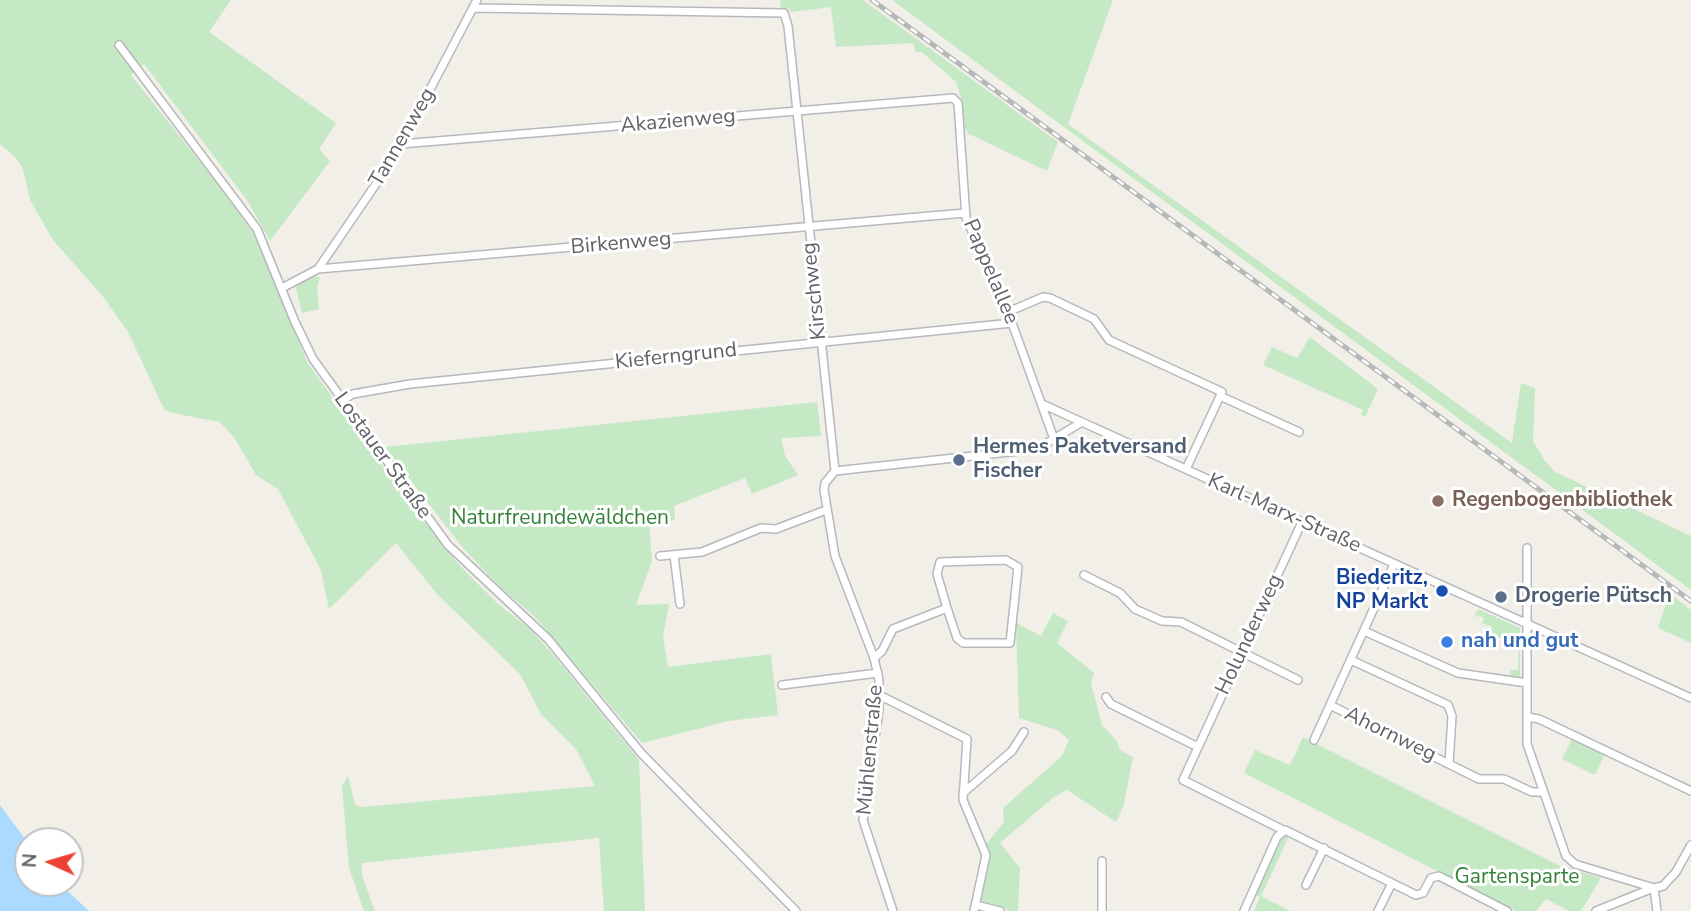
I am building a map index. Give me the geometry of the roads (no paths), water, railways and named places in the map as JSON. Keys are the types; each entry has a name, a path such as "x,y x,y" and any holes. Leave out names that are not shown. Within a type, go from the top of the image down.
{"street":[{"name":"Kirschweg","path":"475,4 779,11 787,18 835,471"},
{"name":"Tannenweg","path":"318,268 401,144 475,4"},
{"name":"Lostauer Straße","path":"119,45 257,229 304,344 341,401 448,545 548,639 641,753 796,911"},
{"name":"Akazienweg","path":"401,144 955,99"},
{"name":"Pappelallee","path":"955,99 965,214 1008,312 1054,439"},
{"name":"Birkenweg","path":"282,288 318,268 965,214"},
{"path":"1008,312 1043,297 1050,298 1094,319 1110,340 1222,392 1186,469"},
{"name":"Kieferngrund","path":"341,401 353,394 410,384 1012,323"},
{"path":"1220,396 1299,432"},
{"name":"Karl-Marx-Straße","path":"1042,404 1691,698"},
{"path":"835,471 1031,450 1082,422"},
{"name":"Mühlenstraße","path":"835,471 825,482 826,510 840,574 878,673 879,695 863,820 893,911"},
{"path":"660,556 702,552 761,528 776,529 826,510"},
{"name":"Holunderweg","path":"1283,830 1183,780 1302,522"},
{"path":"1527,548 1528,748 1542,792 1569,861 1654,888"},
{"path":"674,555 680,604"},
{"path":"1006,560 1018,567 1010,643 960,641 947,608 936,569 940,562 1006,560"},
{"name":"Ahornweg","path":"1314,740 1394,564"},
{"path":"1084,575 1120,593 1135,609 1162,621 1181,622 1298,680"},
{"path":"874,658 882,651 893,629 947,608"},
{"path":"1364,631 1458,673 1527,683"},
{"name":"Ahornweg","path":"1351,660 1448,705 1452,716 1449,764"},
{"path":"782,685 878,673"},
{"path":"879,695 967,739 964,793 969,819 986,855 975,908 1000,911"},
{"path":"1106,697 1111,704 1198,747"},
{"name":"Ahornweg","path":"1330,705 1483,780 1504,779 1532,792 1542,792"},
{"path":"1527,717 1539,719 1691,791"},
{"path":"964,793 1012,751 1024,732"},
{"path":"1244,911 1283,830 1419,895 1431,878 1439,876 1507,911"},
{"path":"1596,911 1662,886 1676,872 1691,845"},
{"path":"1306,885 1324,848"},
{"path":"1102,861 1102,911"},
{"path":"1378,911 1392,883"},
{"path":"1654,888 1657,911"}],"water":[{"path":"0,805 16,827 14,827 14,897 74,897 89,911 0,911"}],"railway":[{"path":"872,0 1691,601"}],"place":[{"name":"Hermes Paketversand Fischer","path":"959,460"},
{"name":"Regenbogenbibliothek","path":"1438,501"},
{"name":"Biederitz, NP Markt","path":"1442,591"},
{"name":"Drogerie Pütsch","path":"1501,597"},
{"name":"nah und gut","path":"1447,642"}],"park label":[{"name":"Naturfreundewäldchen","path":"560,519"},
{"name":"Gartensparte","path":"1517,878"}]}
